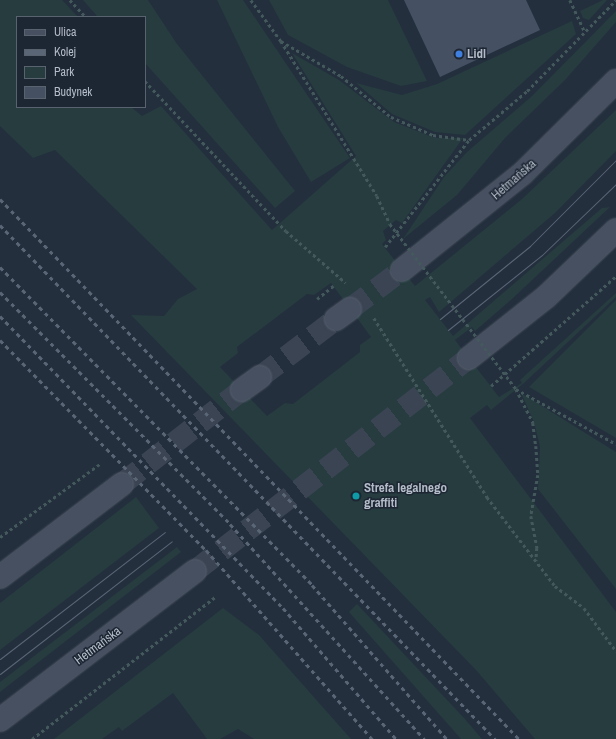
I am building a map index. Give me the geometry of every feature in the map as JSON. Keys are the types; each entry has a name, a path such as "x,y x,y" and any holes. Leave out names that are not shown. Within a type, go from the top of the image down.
{"main road":[{"name":"Hetmańska","path":"402,270 523,173 616,81"},
{"path":"469,358 546,297 616,230"},
{"path":"242,390 260,377"},
{"path":"0,577 122,484"},
{"name":"Hetmańska","path":"0,720 195,571"}],"path":[{"path":"70,0 85,16"},
{"path":"251,0 281,41 377,196 390,224 516,389 533,423 536,446 538,475 531,516 537,548 536,562"},
{"path":"570,0 586,32"},
{"path":"385,247 469,140 527,91 616,0"},
{"path":"281,41 341,76 391,117 433,134 469,140"},
{"path":"146,82 286,231 352,307 486,496 536,562 555,586 584,608 616,651"},
{"path":"491,386 616,276"},
{"path":"317,299 333,286"},
{"path":"516,389 616,444"},
{"path":"0,537 101,463"},
{"path":"32,739 215,598"}],"green space":[{"path":"0,0 62,0 77,16 16,16 16,108 132,108 142,116 161,106 272,230 356,156 292,53 339,80 394,122 435,138 463,138 402,223 396,220 383,231 386,240 382,244 415,286 522,199 616,110 616,151 555,213 439,312 430,297 425,300 453,336 602,208 610,207 512,299 475,331 472,327 455,340 499,397 522,383 520,380 616,293 616,297 524,383 491,410 487,405 470,418 616,612 616,739 535,739 476,670 131,315 164,316 178,299 197,289 55,150 33,158 0,126","holes":["331,283 371,337 360,345 360,352 293,404 285,403 267,416 220,367 238,353 237,347 307,294 314,295"]},
{"path":"83,0 148,0 177,44 295,191 275,208 146,64 146,16 97,16"},
{"path":"217,0 243,0 350,158 311,182 278,127"},
{"path":"269,0 388,0 427,81 401,86 347,67 288,35"},
{"path":"603,0 607,0 589,20 583,18 580,11"},
{"path":"616,11 616,22 565,80 505,138 457,195 403,239 444,177 467,152 532,96"},
{"path":"572,21 576,34 465,135 435,132 392,114 356,83 402,95 437,84"},
{"path":"616,300 616,438 529,387"},
{"path":"521,393 616,452 616,589 538,489 540,447 534,422"},
{"path":"136,497 159,528 0,650 0,603"},
{"path":"177,547 181,552 0,692 0,682"},
{"path":"357,604 482,739 461,739 349,612"},
{"path":"223,608 259,635 351,739 254,739 238,729 220,739 207,739 173,693 122,731 119,727 102,739 54,739"}],"building":[{"name":"Lidl","path":"404,0 526,0 540,30 440,77"}],"tunnel":[{"path":"350,309 402,270"},
{"path":"260,377 336,319"},
{"path":"195,571 469,358"},
{"path":"122,484 242,390"}],"tram line":[{"path":"440,319 530,246 616,160"},
{"path":"448,330 542,255 616,184"},
{"path":"0,659 165,532"},
{"path":"0,674 172,541"}],"railway":[{"path":"0,199 519,739"},
{"path":"0,225 495,739"},
{"path":"0,267 312,585 447,739"},
{"path":"0,292 230,524 424,739"},
{"path":"0,316 283,608 396,739"},
{"path":"0,340 206,550 372,739"}],"place":[{"name":"Lidl","path":"459,54"},
{"name":"Strefa legalnego graffiti","path":"356,496"}]}
